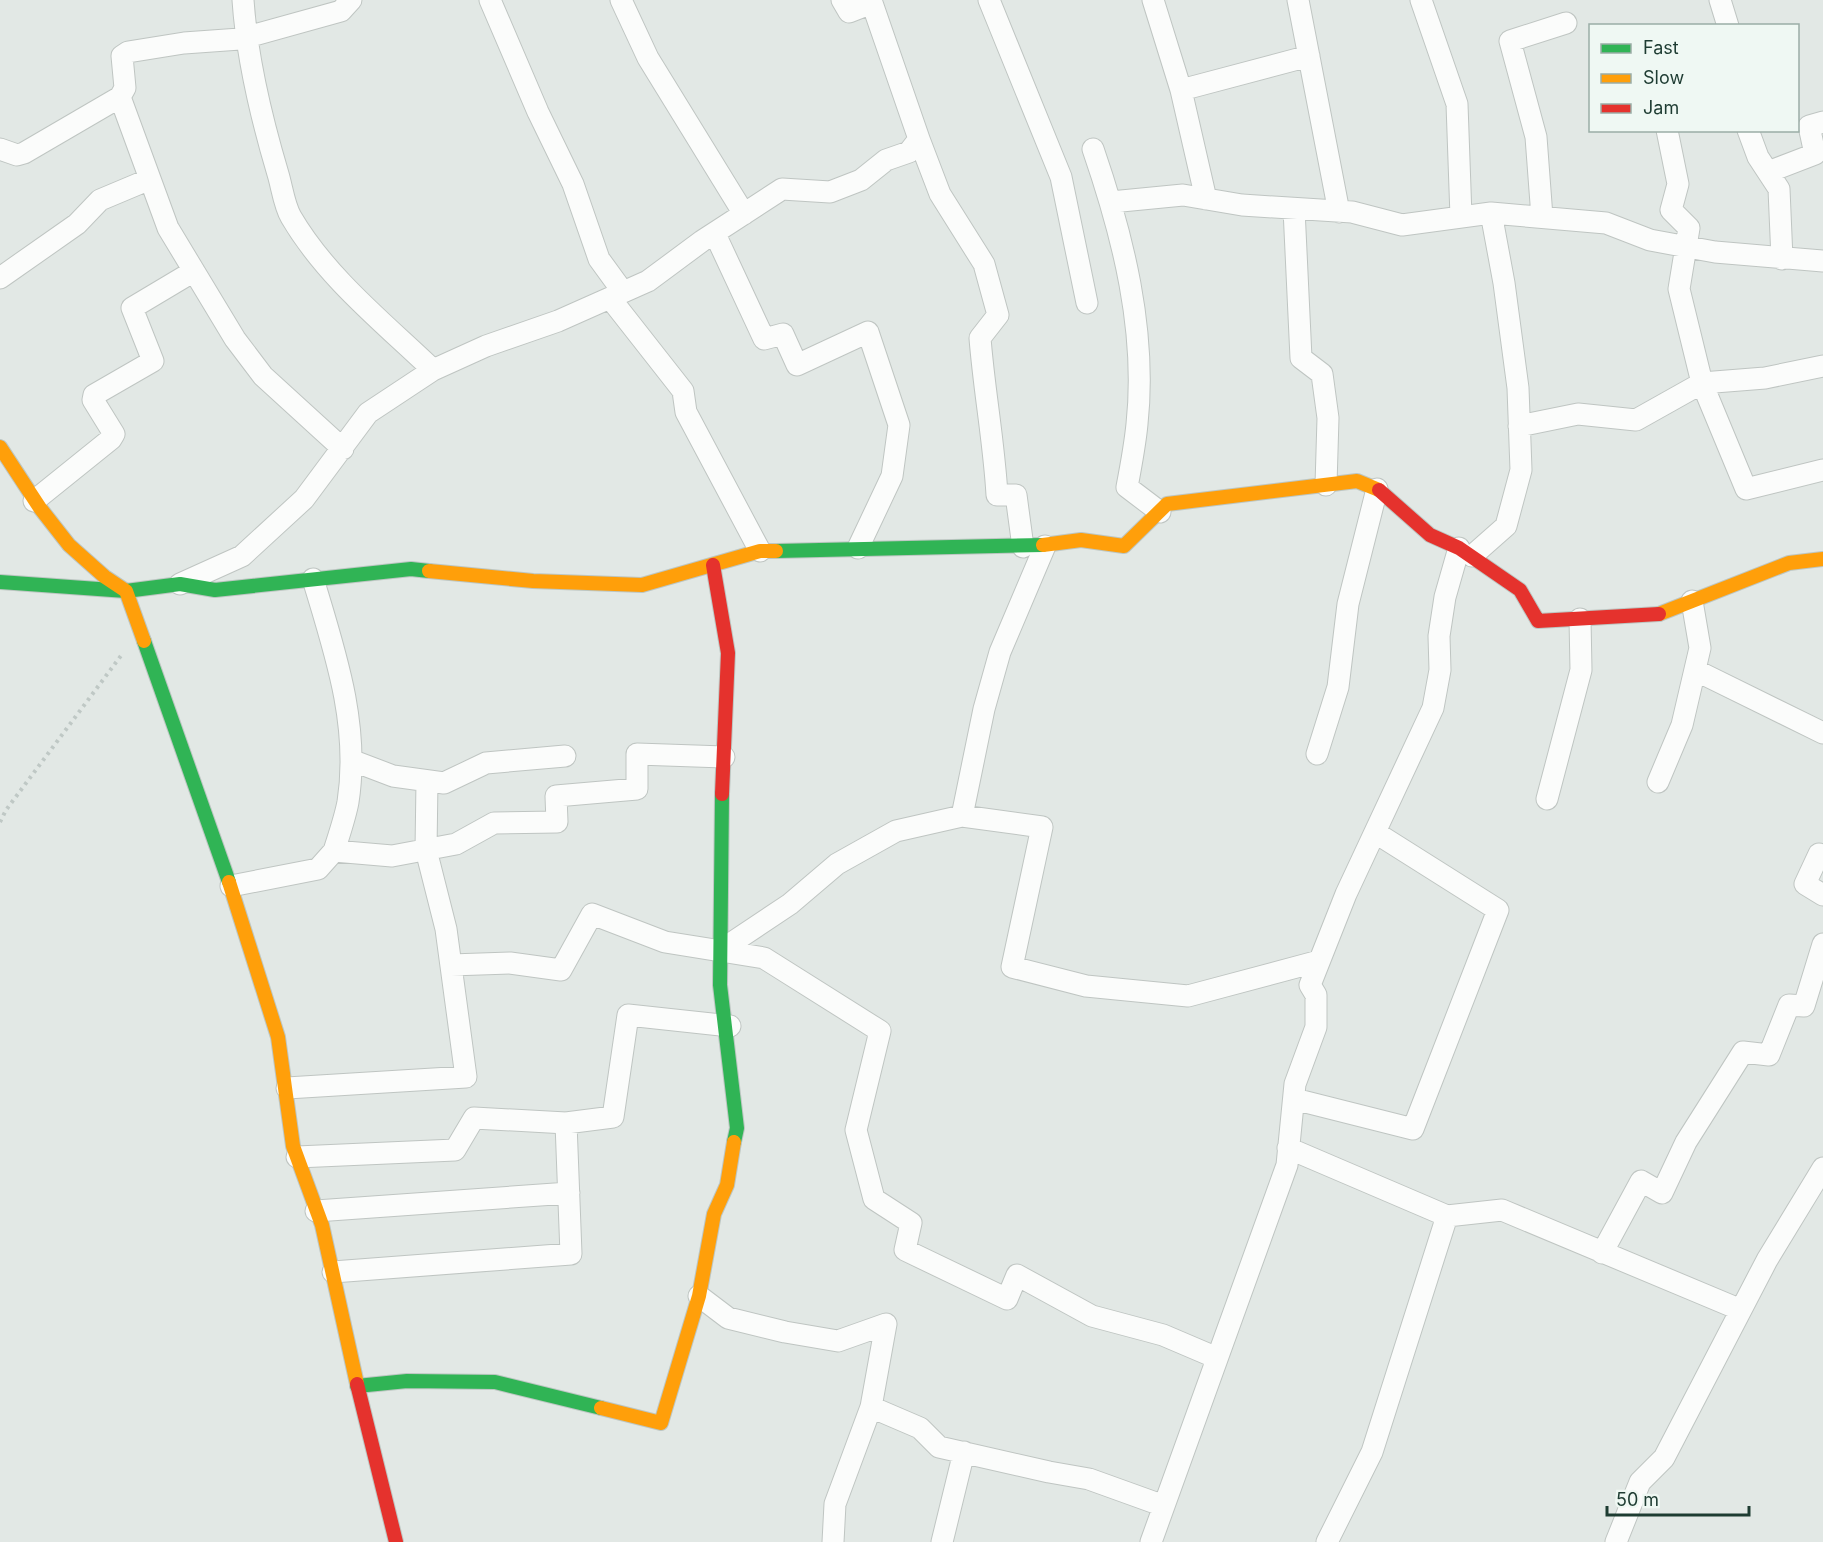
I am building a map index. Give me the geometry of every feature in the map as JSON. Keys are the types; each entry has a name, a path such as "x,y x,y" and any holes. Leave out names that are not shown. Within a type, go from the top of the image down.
{"street":[{"path":"243,0 245,37 263,122 290,215 314,250 356,297 433,370"},
{"path":"0,149 17,155 24,153 120,97 125,88 122,56 128,52 245,37 341,10 351,0"},
{"path":"490,0 538,112 573,184 599,259 617,295 683,391 686,412 760,551"},
{"path":"621,0 648,58 744,214"},
{"path":"842,0 849,12 872,3 940,194 984,264 998,315 980,338 983,375 994,445 997,495 1016,495 1023,547"},
{"path":"989,0 1061,177 1087,303"},
{"path":"1154,0 1181,90 1206,199"},
{"path":"1298,0 1339,212"},
{"path":"1421,0 1457,104 1461,217"},
{"path":"1720,0 1727,24"},
{"path":"1542,217 1536,137 1510,41 1566,23"},
{"path":"1181,90 1309,56"},
{"path":"120,97 168,228 235,339 263,376 343,449"},
{"path":"1768,172 1815,154 1809,126 1823,122"},
{"path":"1668,132 1678,184 1671,210 1689,228 1679,289 1702,383 1746,489 1823,470"},
{"path":"1749,132 1758,158 1779,189 1782,259"},
{"path":"180,584 242,556 304,499 368,413 433,370 486,346 558,321 648,281 782,189 830,192 861,180 886,160 909,152 919,139"},
{"path":"1093,149 1111,202 1130,286 1138,355 1137,422 1127,487 1160,512"},
{"path":"0,278 77,224 100,200 150,179"},
{"path":"1111,202 1183,195 1294,209 1339,212 1402,225 1491,213 1542,217 1606,223 1650,240 1687,247 1782,259 1823,261"},
{"path":"1294,209 1301,358 1322,374 1328,418 1326,485"},
{"path":"1151,1542 1287,1165 1295,1084 1316,1027 1316,995 1310,985 1346,894 1433,708 1440,670 1439,636 1445,597 1465,552 1506,526 1521,470 1518,388 1504,283 1491,213"},
{"path":"715,234 764,339 783,334 797,365 868,333 898,425 892,476 858,548"},
{"path":"34,501 111,439 114,434 93,400 94,395 153,361 132,308 194,271"},
{"path":"1520,426 1578,414 1636,420 1702,383 1765,378 1823,366"},
{"path":"0,447 34,501 77,556 99,575 126,591 141,630 231,886 278,1037 287,1088 293,1146 316,1211 333,1272 357,1386 396,1542"},
{"path":"0,582 126,591 180,584 216,590 411,569 532,581 642,585 760,551 1023,547 1081,540 1124,546 1167,504 1357,481 1377,489 1431,535 1465,552 1520,590 1538,621 1655,615 1789,563 1823,559"},
{"path":"1317,754 1338,687 1348,604 1377,489"},
{"path":"962,816 984,709 1000,652 1045,546"},
{"path":"357,1386 407,1381 495,1382 662,1423 699,1296 714,1214 727,1185 737,1128 728,1026 720,985 728,653 713,565"},
{"path":"231,886 318,869 334,851 348,802 351,760 345,685 313,579"},
{"path":"1658,782 1682,724 1700,648 1692,601"},
{"path":"1547,799 1581,670 1580,619"},
{"path":"1695,670 1823,733"},
{"path":"334,851 392,856 456,844 494,823 557,822 556,796 637,789 638,754 724,757"},
{"path":"351,760 393,776 444,783 486,763 565,756"},
{"path":"287,1088 466,1077 446,929 426,850 427,781"},
{"path":"721,950 790,904 837,864 896,831 962,816 1042,827 1012,967 1086,986 1188,996 1319,961"},
{"path":"1294,1099 1413,1129 1498,910 1376,833"},
{"path":"1823,855 1819,854 1805,884 1823,895"},
{"path":"451,964 510,963 561,970 592,914 665,942 764,958 880,1031 856,1130 874,1199 911,1223 905,1250 1007,1299 1017,1275 1092,1316 1163,1335 1217,1358"},
{"path":"1602,1253 1641,1180 1662,1194 1686,1142 1743,1052 1769,1055 1789,1005 1804,1006 1823,944"},
{"path":"297,1157 455,1150 474,1118 566,1123 612,1117 628,1015 728,1026"},
{"path":"333,1272 572,1254 566,1123"},
{"path":"1288,1148 1447,1216 1502,1210 1741,1310"},
{"path":"1616,1542 1640,1482 1664,1458 1741,1310 1823,1168"},
{"path":"316,1211 569,1193"},
{"path":"1327,1542 1372,1452 1447,1216"},
{"path":"699,1296 728,1318 785,1332 838,1341 886,1324 871,1407 836,1504 833,1542"},
{"path":"871,1407 920,1428 939,1447 1089,1479 1164,1506"},
{"path":"942,1542 964,1452"}],"path":[{"path":"0,822 6,810 141,630"}],"traffic: fast":[{"path":"776,551 1043,545"},
{"path":"0,582 126,591 180,584 215,590 411,569 429,571"},
{"path":"144,641 229,882"},
{"path":"722,794 720,985 737,1128 734,1142"},
{"path":"357,1386 407,1381 495,1382 601,1408"}],"traffic: slow":[{"path":"0,447 40,508 69,545 105,577 126,591 144,641"},
{"path":"1043,545 1081,540 1124,546 1167,504 1357,481 1379,490"},
{"path":"429,571 533,581 642,585 760,551 776,551"},
{"path":"1659,614 1789,563 1823,559"},
{"path":"229,882 278,1037 293,1146 322,1225 357,1384"},
{"path":"601,1408 661,1423 699,1296 714,1214 727,1185 734,1142"}],"traffic: jam":[{"path":"1379,490 1430,535 1459,548 1520,590 1538,621 1659,614"},
{"path":"713,565 728,653 722,794"},
{"path":"357,1384 396,1542"}]}
